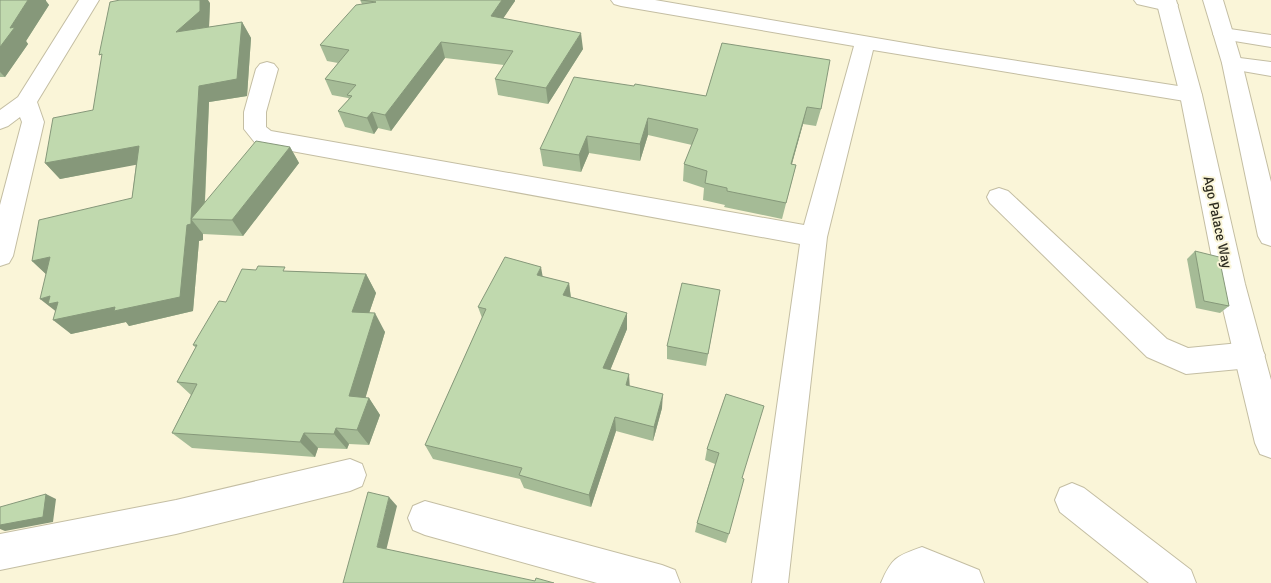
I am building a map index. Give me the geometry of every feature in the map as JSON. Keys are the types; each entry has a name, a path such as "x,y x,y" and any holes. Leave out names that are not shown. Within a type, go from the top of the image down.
{"street":[{"path":"0,121 26,102 89,0"},
{"path":"621,0 654,3 865,42 1191,95"},
{"path":"1213,0 1232,63 1271,236"},
{"name":"Ago Palace Way","path":"1160,2 1191,95 1231,284 1271,443"},
{"path":"1223,34 1271,41"},
{"path":"770,583 814,237 865,42"},
{"path":"1232,63 1271,69"},
{"path":"267,69 255,112 255,129 264,138 814,237"},
{"path":"0,107 26,102"},
{"path":"0,256 33,122 26,102"},
{"path":"999,198 1157,348 1186,361 1250,356"},
{"path":"0,552 95,535 233,505 350,476"},
{"path":"1072,500 1178,583"},
{"path":"425,518 662,583"},
{"path":"898,583 908,570 922,565 966,583"}],"building":[{"path":"0,0 28,0 10,28 15,27 0,47"},
{"path":"120,0 200,0 200,11 176,32 242,22 237,79 199,86 191,224 187,225 180,297 114,311 115,307 53,320 58,302 48,304 50,296 40,299 50,257 32,261 39,220 132,198 139,146 45,163 53,118 93,110 102,54 99,55 110,2"},
{"path":"361,0 502,0 491,16 581,33 546,88 495,79 513,51 441,42 385,115 372,112 367,118 338,111 352,96 347,95 356,85 325,79 349,50 320,45 356,5 376,2"},
{"path":"722,43 830,60 821,109 807,107 791,164 796,165 786,203 727,191 727,188 705,183 707,171 684,164 698,129 648,118 640,144 587,136 579,155 540,149 574,77 634,86 635,84 706,96"},
{"path":"256,141 290,147 232,220 191,219"},
{"path":"1195,251 1219,257 1229,306 1204,301"},
{"path":"505,257 541,267 537,275 569,283 563,295 627,313 603,368 629,374 626,385 663,394 654,427 615,417 589,495 519,475 522,468 425,445 486,309 478,307"},
{"path":"258,266 285,267 283,271 366,274 352,312 375,313 349,396 369,398 357,430 336,428 334,434 304,433 300,442 172,433 197,384 177,382 197,345 193,345 219,301 226,302 242,269 256,270"},
{"path":"682,283 720,290 708,354 667,346"},
{"path":"726,394 764,406 742,478 744,479 729,534 697,523 719,453 707,449"},
{"path":"368,492 389,497 377,547 535,581 536,578 554,583 343,583"},
{"path":"46,494 43,517 0,525 0,507"}]}
